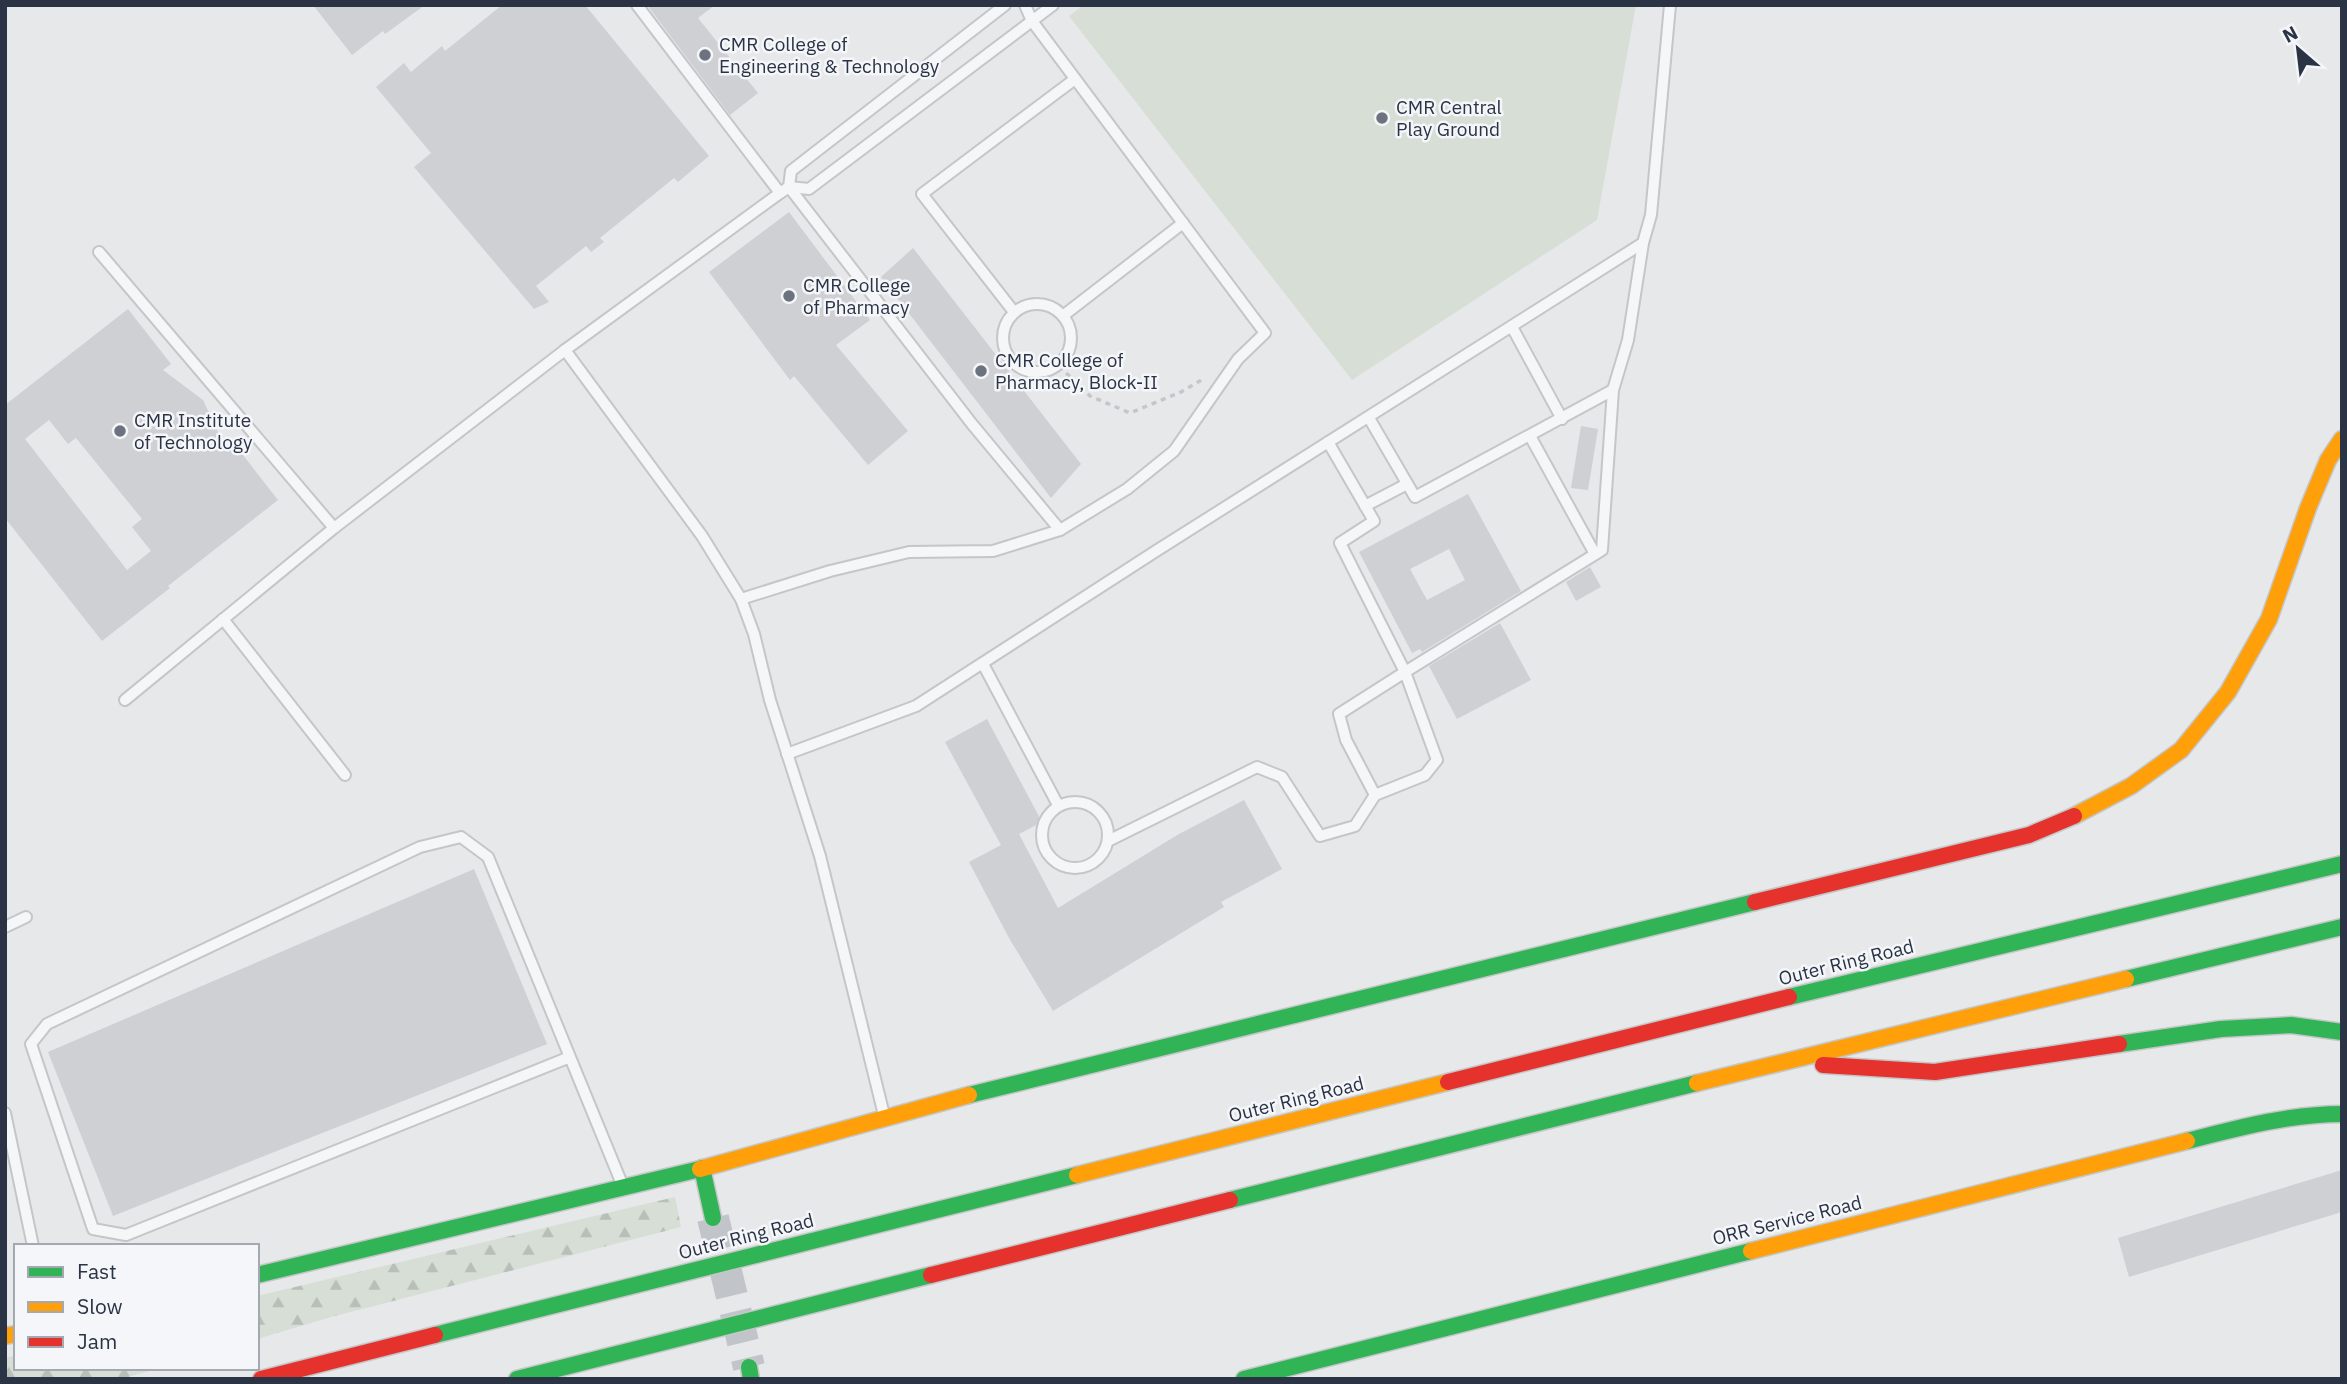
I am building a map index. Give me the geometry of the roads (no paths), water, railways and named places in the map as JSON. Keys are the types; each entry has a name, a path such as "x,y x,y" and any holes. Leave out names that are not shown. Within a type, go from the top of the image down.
{"main road":[{"path":"259,1275 702,1168 1132,1054 2029,835 2072,817 2131,786 2181,750 2228,692 2269,619 2308,508 2328,460 2342,439"},
{"name":"Outer Ring Road","path":"261,1379 1709,1017 2342,864"},
{"path":"517,1379 1784,1062 2342,927"},
{"path":"1784,1062 1935,1072 2221,1029 2291,1025 2342,1032"},
{"name":"ORR Service Road","path":"1244,1379 2256,1123 2319,1114 2342,1114"},
{"path":"702,1168 713,1217"}],"lane":[{"path":"637,5 1060,530"},
{"path":"125,700 334,527 565,350 784,190 791,171 1005,5"},
{"path":"741,599 830,571 909,552 993,551 1060,530 1126,489 1174,451 1237,359 1265,333 1032,21 1025,5"},
{"path":"784,190 809,189 1053,5"},
{"path":"1375,795 1346,740 1339,714 1602,550 1614,390 1628,340 1643,243 1651,215 1670,5"},
{"path":"1014,312 922,194 1075,79"},
{"path":"1064,315 1182,223"},
{"path":"787,754 916,705 1643,243"},
{"path":"99,252 334,527"},
{"path":"1030,304 1040,304 1049,305 1064,315 1072,332 1070,351 1059,366 1042,373 1024,371 1009,361 1002,344 1004,326 1014,312 1030,304"},
{"path":"1512,327 1562,419"},
{"path":"565,350 702,536 741,599 754,634 770,700 820,856 885,1118"},
{"path":"1369,418 1415,497 1614,390"},
{"path":"1530,436 1595,554"},
{"path":"1108,841 1257,767 1282,778 1320,836 1355,826 1375,795 1425,775 1437,760 1405,672 1340,543 1374,521 1328,442"},
{"path":"1365,506 1407,484"},
{"path":"223,619 345,775"},
{"path":"983,664 1058,806"},
{"path":"1076,801 1094,807 1106,822 1108,841 1099,858 1082,868 1063,867 1048,856 1041,838 1045,819 1058,806 1076,801"},
{"path":"570,1057 126,1236 93,1229 31,1044 47,1024 420,846 461,838 488,857 570,1057 623,1187"},
{"path":"5,927 26,917"},
{"path":"5,1113 33,1244"}],"tunnel":[{"path":"713,1218 749,1367"}],"place":[{"name":"CMR College of Engineering & Technology","path":"705,55"},
{"name":"CMR Central Play Ground","path":"1382,118"},
{"name":"CMR College of Pharmacy","path":"789,296"},
{"name":"CMR College of Pharmacy, Block-II","path":"981,371"},
{"name":"CMR Institute of Technology","path":"120,431"}]}
